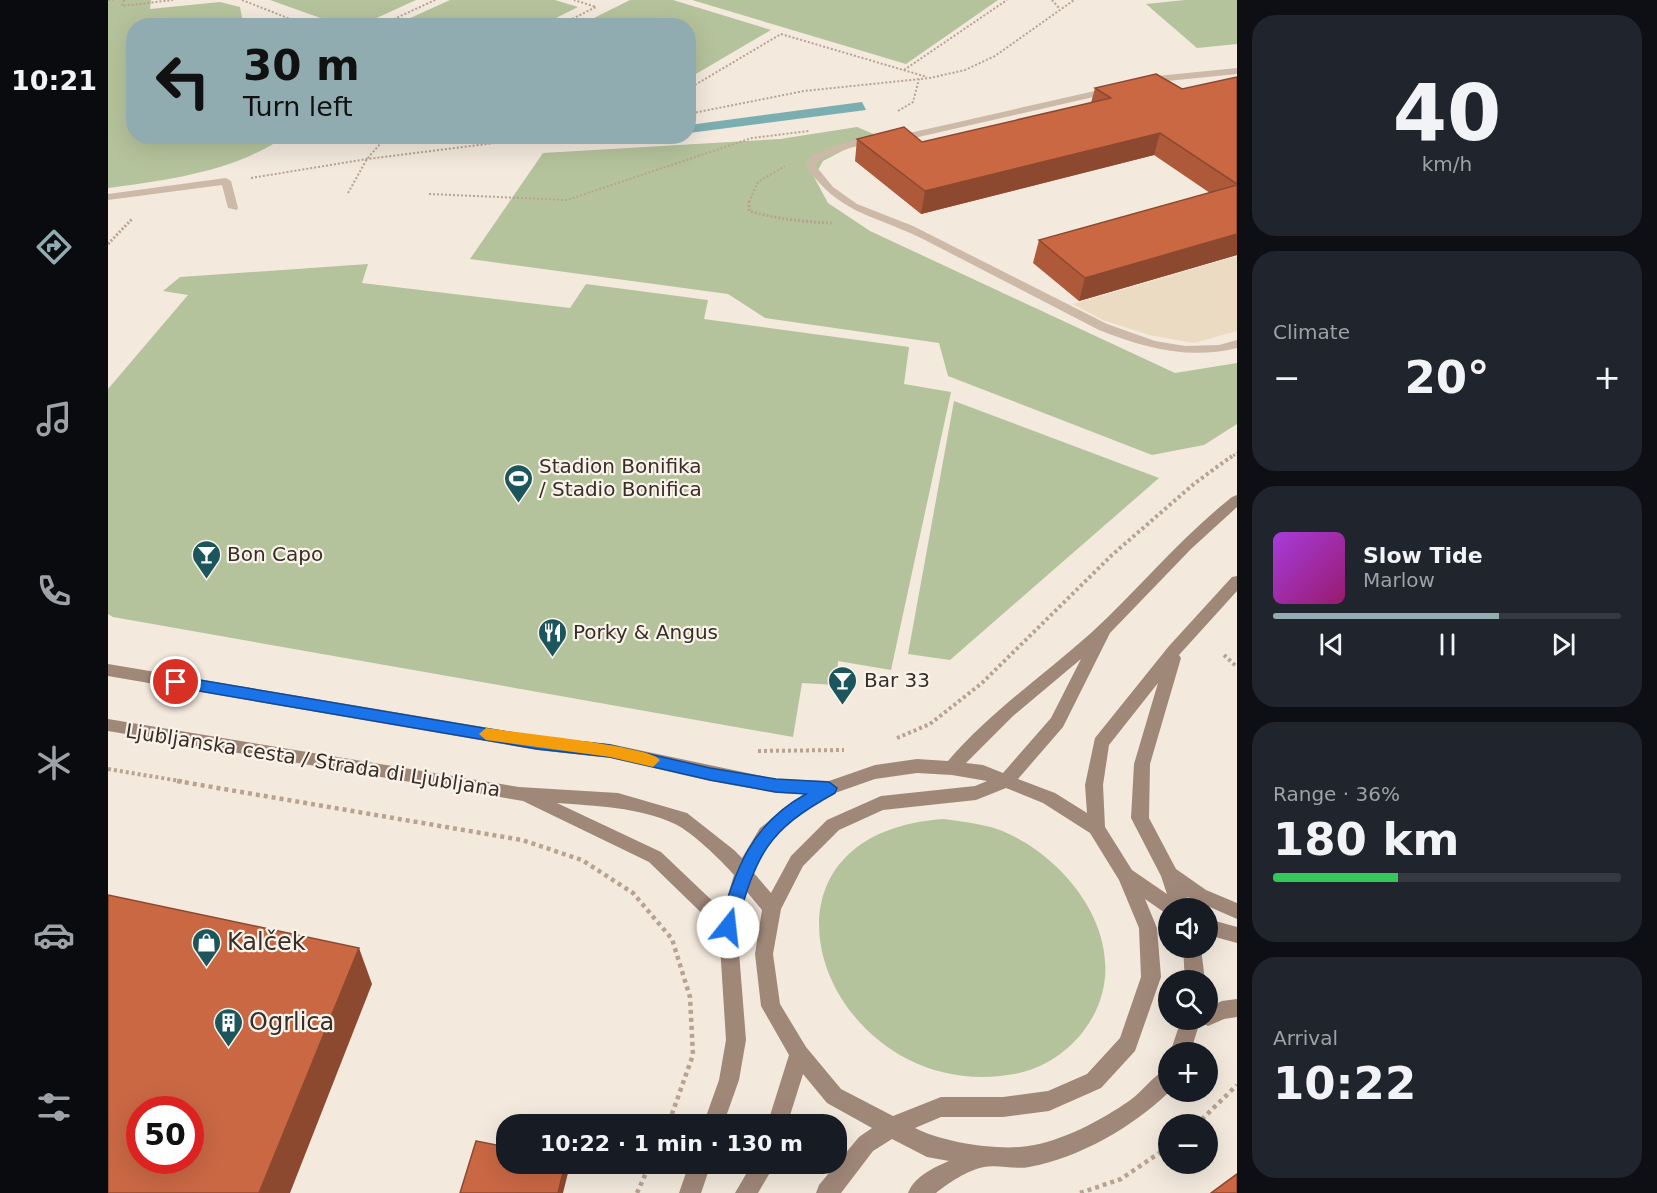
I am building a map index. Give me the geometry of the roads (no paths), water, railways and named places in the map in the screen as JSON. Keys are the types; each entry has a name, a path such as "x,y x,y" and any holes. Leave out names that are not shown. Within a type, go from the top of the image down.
{"main road":[{"path":"952,768 964,752 1018,701 1105,628 1205,524 1237,500"},
{"path":"1096,828 1094,785 1101,743 1175,650 1237,581"},
{"path":"1105,628 1057,722 1006,781 976,793 881,803 833,825 797,861 772,908 764,954 771,1006 799,1054 834,1096 927,1146 982,1156 1028,1157 1080,1141 1137,1108 1158,1088"},
{"path":"1175,650 1142,764 1140,818 1170,875 1178,898"},
{"path":"108,670 537,743 610,751 710,774 776,786 829,788"},
{"name":"Ljubljanska cesta / Strada di Ljubljana","path":"108,725 519,794 618,800 681,818 728,855 772,908"},
{"path":"716,1114 729,1080 736,1040 728,927 744,872 766,833 800,805 829,788 875,772 917,766 952,768 982,772 1049,798 1096,828 1126,876 1148,928 1151,977 1128,1044 1094,1081 1049,1101 1003,1107 941,1107 890,1128 866,1144 827,1193"},
{"name":"Ljubljanska cesta / Strada di Ljubljana","path":"519,794 656,857 728,927"},
{"path":"1170,875 1200,896 1237,911"},
{"path":"1126,876 1159,898"},
{"path":"1218,930 1237,935"},
{"path":"1218,1012 1237,1008"},
{"path":"780,1114 799,1054"},
{"path":"918,1193 938,1177 982,1156"},
{"path":"690,1193 697,1174"},
{"path":"746,1193 758,1174"}],"lane":[{"path":"1147,80 1237,71"},
{"path":"1108,91 914,135 859,141 818,156 810,165 822,185 859,209 880,220 909,228 1093,322 1136,340 1200,353 1237,344"},
{"path":"108,197 226,181 233,208"}],"water":[{"path":"862,102 866,110 696,132 696,124"}],"place":[{"name":"Stadion Bonifika / Stadio Bonifica","path":"518,504"},
{"name":"Bon Capo","path":"206,580"},
{"name":"Porky & Angus","path":"552,658"},
{"name":"Bar 33","path":"843,706"},
{"name":"Kalček","path":"206,968"},
{"name":"Ogrlica","path":"228,1048"}]}
